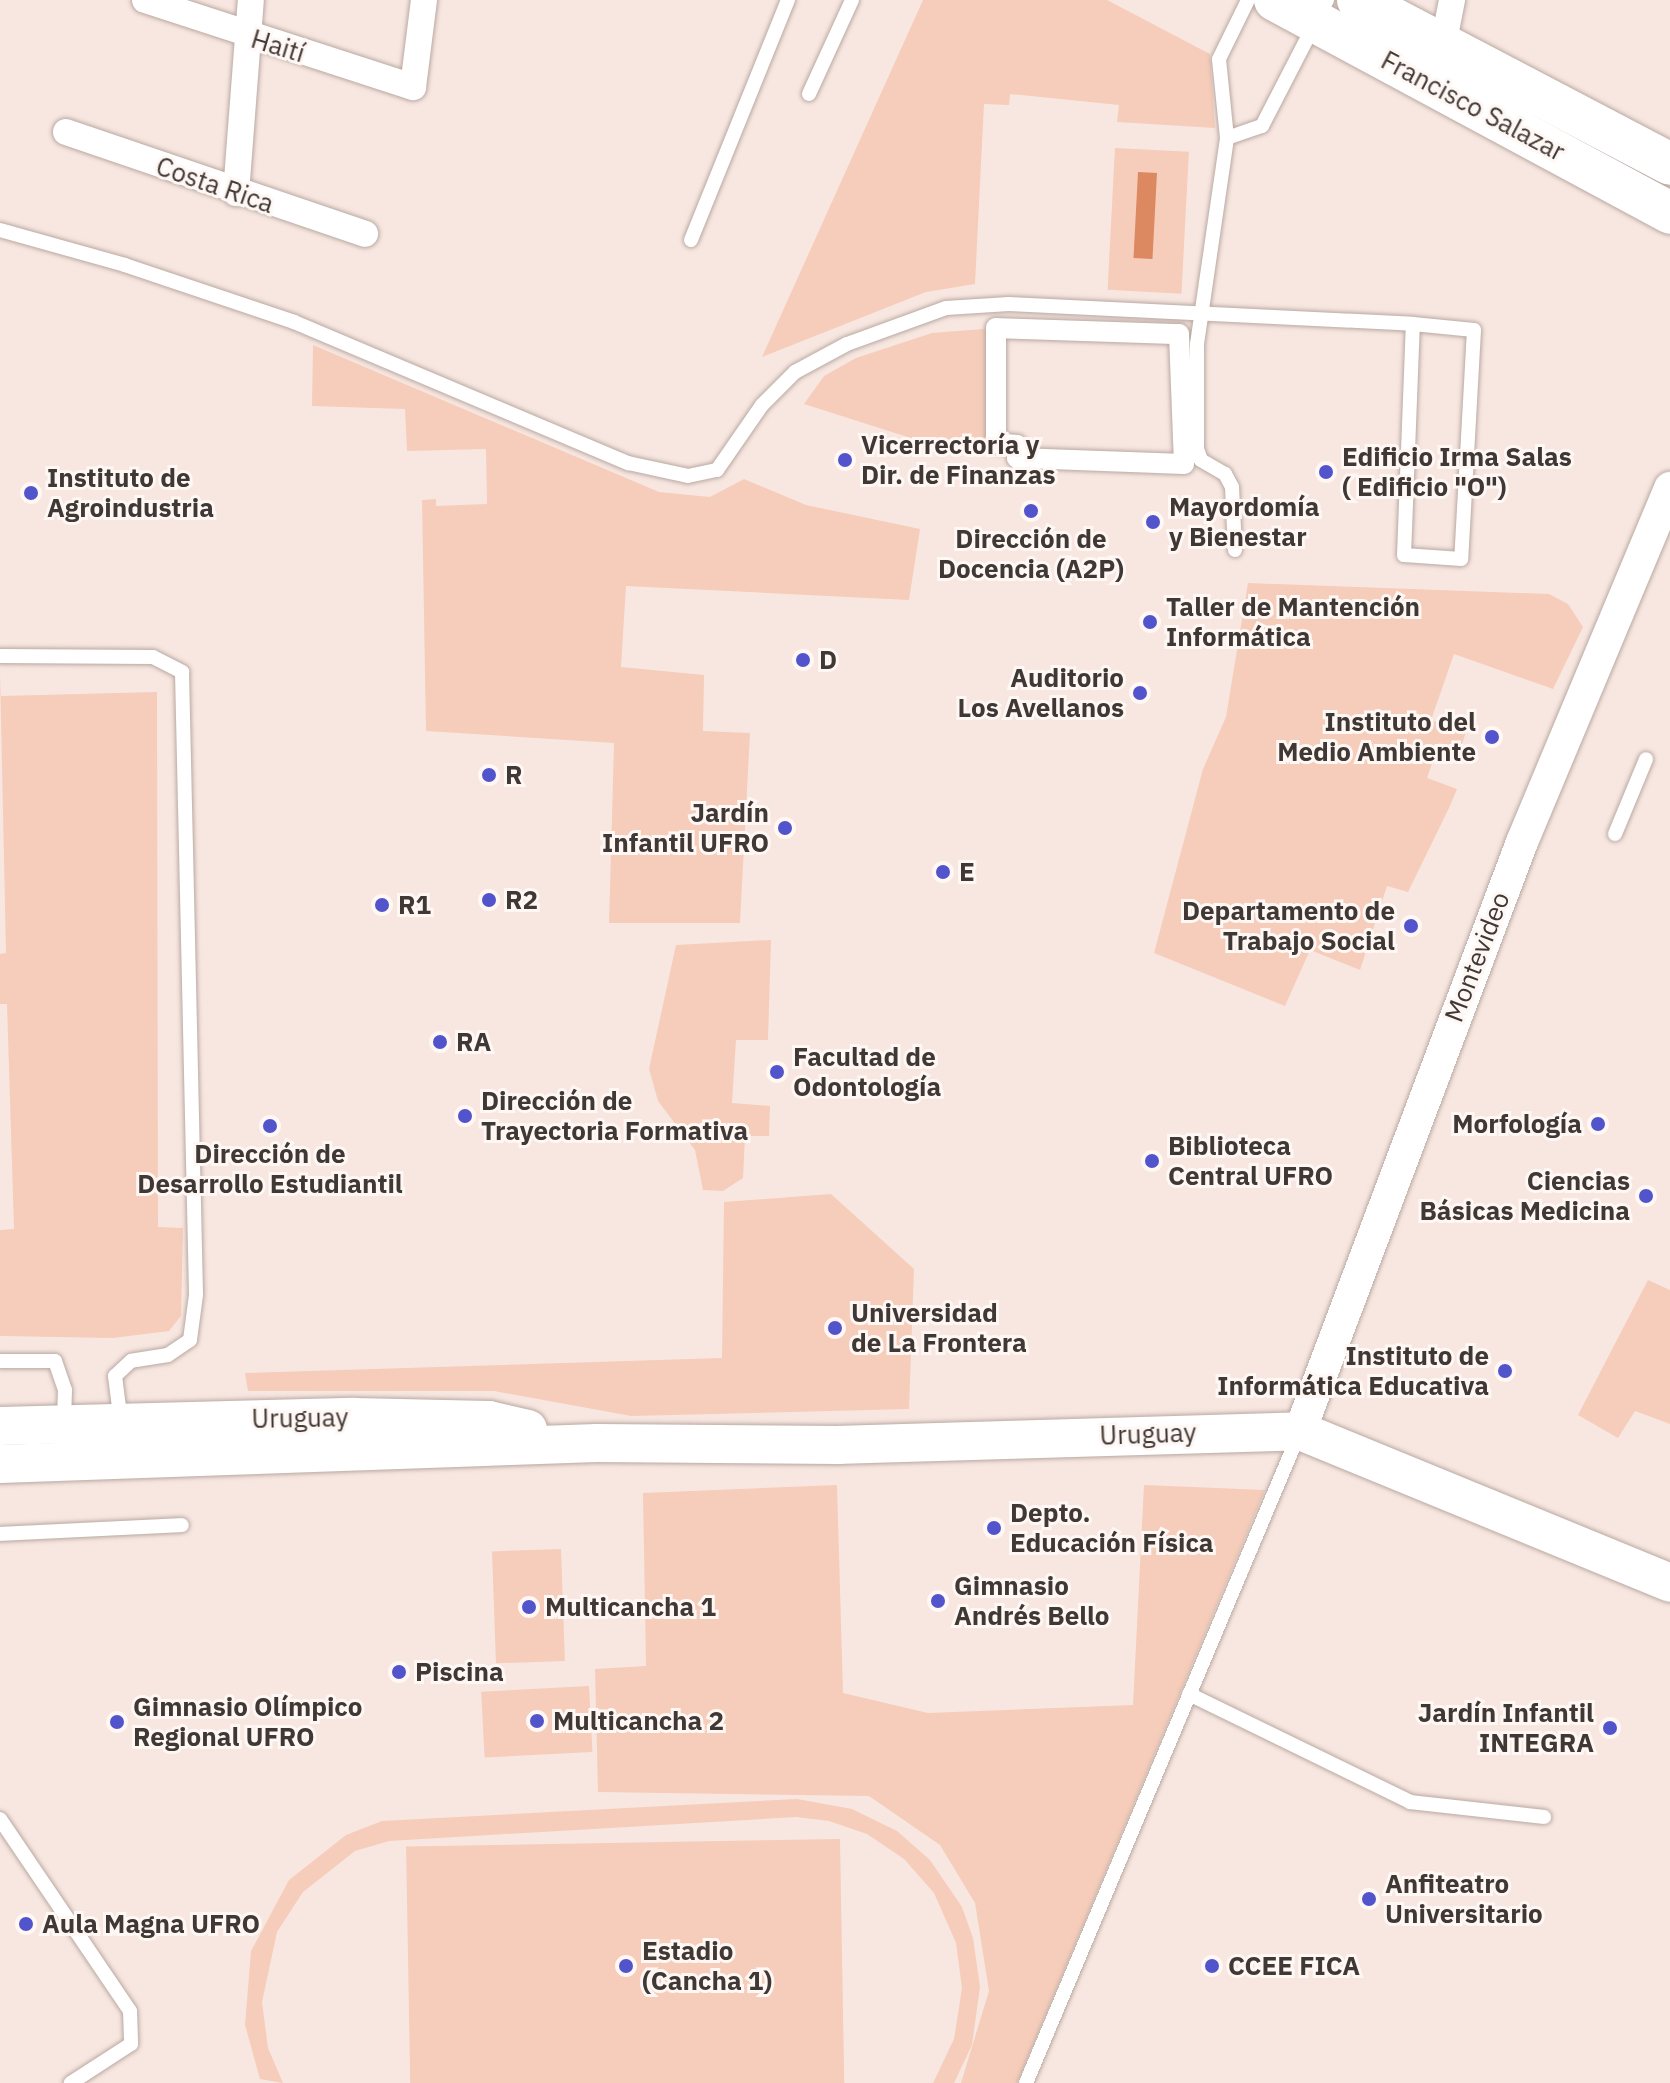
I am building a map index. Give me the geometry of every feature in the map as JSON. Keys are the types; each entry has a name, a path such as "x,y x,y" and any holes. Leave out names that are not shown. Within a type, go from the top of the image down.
{"main road":[{"name":"Francisco Salazar","path":"1275,0 1322,11 1670,213"},
{"name":"Francisco Salazar","path":"1358,0 1670,164"},
{"name":"Uruguay","path":"0,1426 354,1417 489,1420 597,1443"},
{"name":"Uruguay","path":"7,1464 133,1457 597,1443 868,1444 1300,1431 1670,1583"}],"street":[{"name":"Haití","path":"145,0 248,36 413,87 424,0"},
{"path":"236,193 251,0"},
{"path":"1443,46 1452,0"},
{"name":"Costa Rica","path":"66,132 236,193 365,234"},
{"path":"996,328 1179,334 1184,464 1017,458 1017,445 996,443 996,328"},
{"name":"Montevideo","path":"1300,1431 1517,856 1670,488"}],"lane":[{"path":"691,240 788,0"},
{"path":"809,94 852,0"},
{"path":"1235,550 1232,487 1225,474 1201,460 1197,449 1197,344 1205,314 1227,138 1219,59 1248,0"},
{"path":"1227,138 1262,126 1322,11"},
{"path":"0,230 125,265 294,322 628,463 688,476 717,470 762,405 795,372 923,313 1009,304 1413,324 1474,330 1461,559 1404,555 1413,324"},
{"path":"0,656 153,657 182,672 196,1295 190,1340 168,1355 131,1361 115,1376 120,1422 133,1457"},
{"path":"1615,834 1646,759"},
{"path":"0,1361 55,1361 65,1390 64,1424 7,1464"},
{"path":"1026,2083 1300,1431"},
{"path":"0,1534 182,1525"},
{"path":"1189,1694 1410,1802 1544,1817"},
{"path":"0,1819 130,2011 131,2044 71,2083"}],"shaded area":[{"path":"923,0 1107,0 1210,54 1215,128 1117,122 1119,105 1010,94 1009,105 984,104 975,284 926,292 762,357"},
{"path":"1115,148 1189,152 1181,294 1108,290"},
{"path":"1138,172 1157,173 1152,259 1133,258"},
{"path":"996,328 996,443 917,440 804,404 824,376 856,358 932,333"},
{"path":"313,345 659,492 710,497 744,479 806,505 920,529 909,600 626,586 621,667 704,675 703,731 750,733 740,923 609,923 614,743 426,731 422,500 436,499 436,506 487,504 486,449 407,451 405,409 312,406"},
{"path":"1248,583 1549,594 1568,604 1583,627 1553,689 1454,654 1431,720 1466,732 1460,750 1439,743 1427,778 1457,789 1449,808 1408,892 1387,886 1360,970 1310,950 1285,1006 1154,953 1203,769 1226,717"},
{"path":"0,672 1,696 157,692 158,1227 183,1228 181,1316 169,1331 113,1338 0,1336 0,1230 14,1229 7,1004 0,1004 0,954 6,953"},
{"path":"771,940 768,1040 736,1040 732,1103 770,1106 769,1136 745,1136 743,1178 723,1191 703,1190 695,1150 658,1101 649,1069 676,945"},
{"path":"831,1194 914,1269 909,1409 631,1416 494,1391 248,1391 245,1373 722,1358 724,1202"},
{"path":"1648,1280 1670,1290 1670,1424 1635,1411 1618,1438 1578,1415"},
{"path":"837,1485 843,1693 928,1713 1133,1705 1144,1485 1265,1490 1017,2083 961,2083 989,1991 975,1903 940,1845 869,1796 598,1792 595,1669 646,1666 643,1493"},
{"name":"Multicancha 1","path":"561,1549 565,1661 496,1663 492,1551"},
{"name":"Multicancha 2","path":"589,1686 592,1752 485,1758 481,1692"},
{"path":"797,1799 852,1809 897,1831 930,1860 962,1907 973,1938 980,1987 972,2045 954,2083 933,2083 954,2039 962,1988 956,1943 934,1893 904,1859 867,1834 829,1821 796,1817 389,1841 355,1851 303,1892 277,1932 262,2002 268,2048 283,2083 260,2079 245,2025 251,1951 289,1880 346,1835 382,1821"},
{"name":"Estadio (Cancha 1)","path":"840,1839 844,2083 410,2083 406,1847"}],"place":[{"name":"Vicerrectoría y Dir. de Finanzas","path":"845,460"},
{"name":"Edificio Irma Salas ( Edificio \"O\")","path":"1326,472"},
{"name":"Instituto de Agroindustria","path":"31,493"},
{"name":"Dirección de Docencia (A2P)","path":"1031,511"},
{"name":"Mayordomía y Bienestar","path":"1153,522"},
{"name":"Taller de Mantención Informática","path":"1150,622"},
{"name":"D","path":"803,660"},
{"name":"Auditorio Los Avellanos","path":"1140,693"},
{"name":"Instituto del Medio Ambiente","path":"1492,737"},
{"name":"R","path":"489,775"},
{"name":"Jardín Infantil UFRO","path":"785,828"},
{"name":"E","path":"943,872"},
{"name":"R2","path":"489,900"},
{"name":"R1","path":"382,905"},
{"name":"Departamento de Trabajo Social","path":"1411,926"},
{"name":"RA","path":"440,1042"},
{"name":"Facultad de Odontología","path":"777,1072"},
{"name":"Dirección de Trayectoria Formativa","path":"465,1116"},
{"name":"Morfología","path":"1598,1124"},
{"name":"Dirección de Desarrollo Estudiantil","path":"270,1126"},
{"name":"Biblioteca Central UFRO","path":"1152,1161"},
{"name":"Ciencias Básicas Medicina","path":"1646,1196"},
{"name":"Universidad de La Frontera","path":"835,1328"},
{"name":"Instituto de Informática Educativa","path":"1505,1371"},
{"name":"Depto. Educación Física","path":"994,1528"},
{"name":"Gimnasio Andrés Bello","path":"938,1601"},
{"name":"Multicancha 1","path":"529,1607"},
{"name":"Piscina","path":"399,1672"},
{"name":"Multicancha 2","path":"537,1721"},
{"name":"Gimnasio Olímpico Regional UFRO","path":"117,1722"},
{"name":"Jardín Infantil INTEGRA","path":"1610,1728"},
{"name":"Anfiteatro Universitario","path":"1369,1899"},
{"name":"Aula Magna UFRO","path":"26,1924"},
{"name":"Estadio (Cancha 1)","path":"626,1966"},
{"name":"CCEE FICA","path":"1212,1966"}]}
